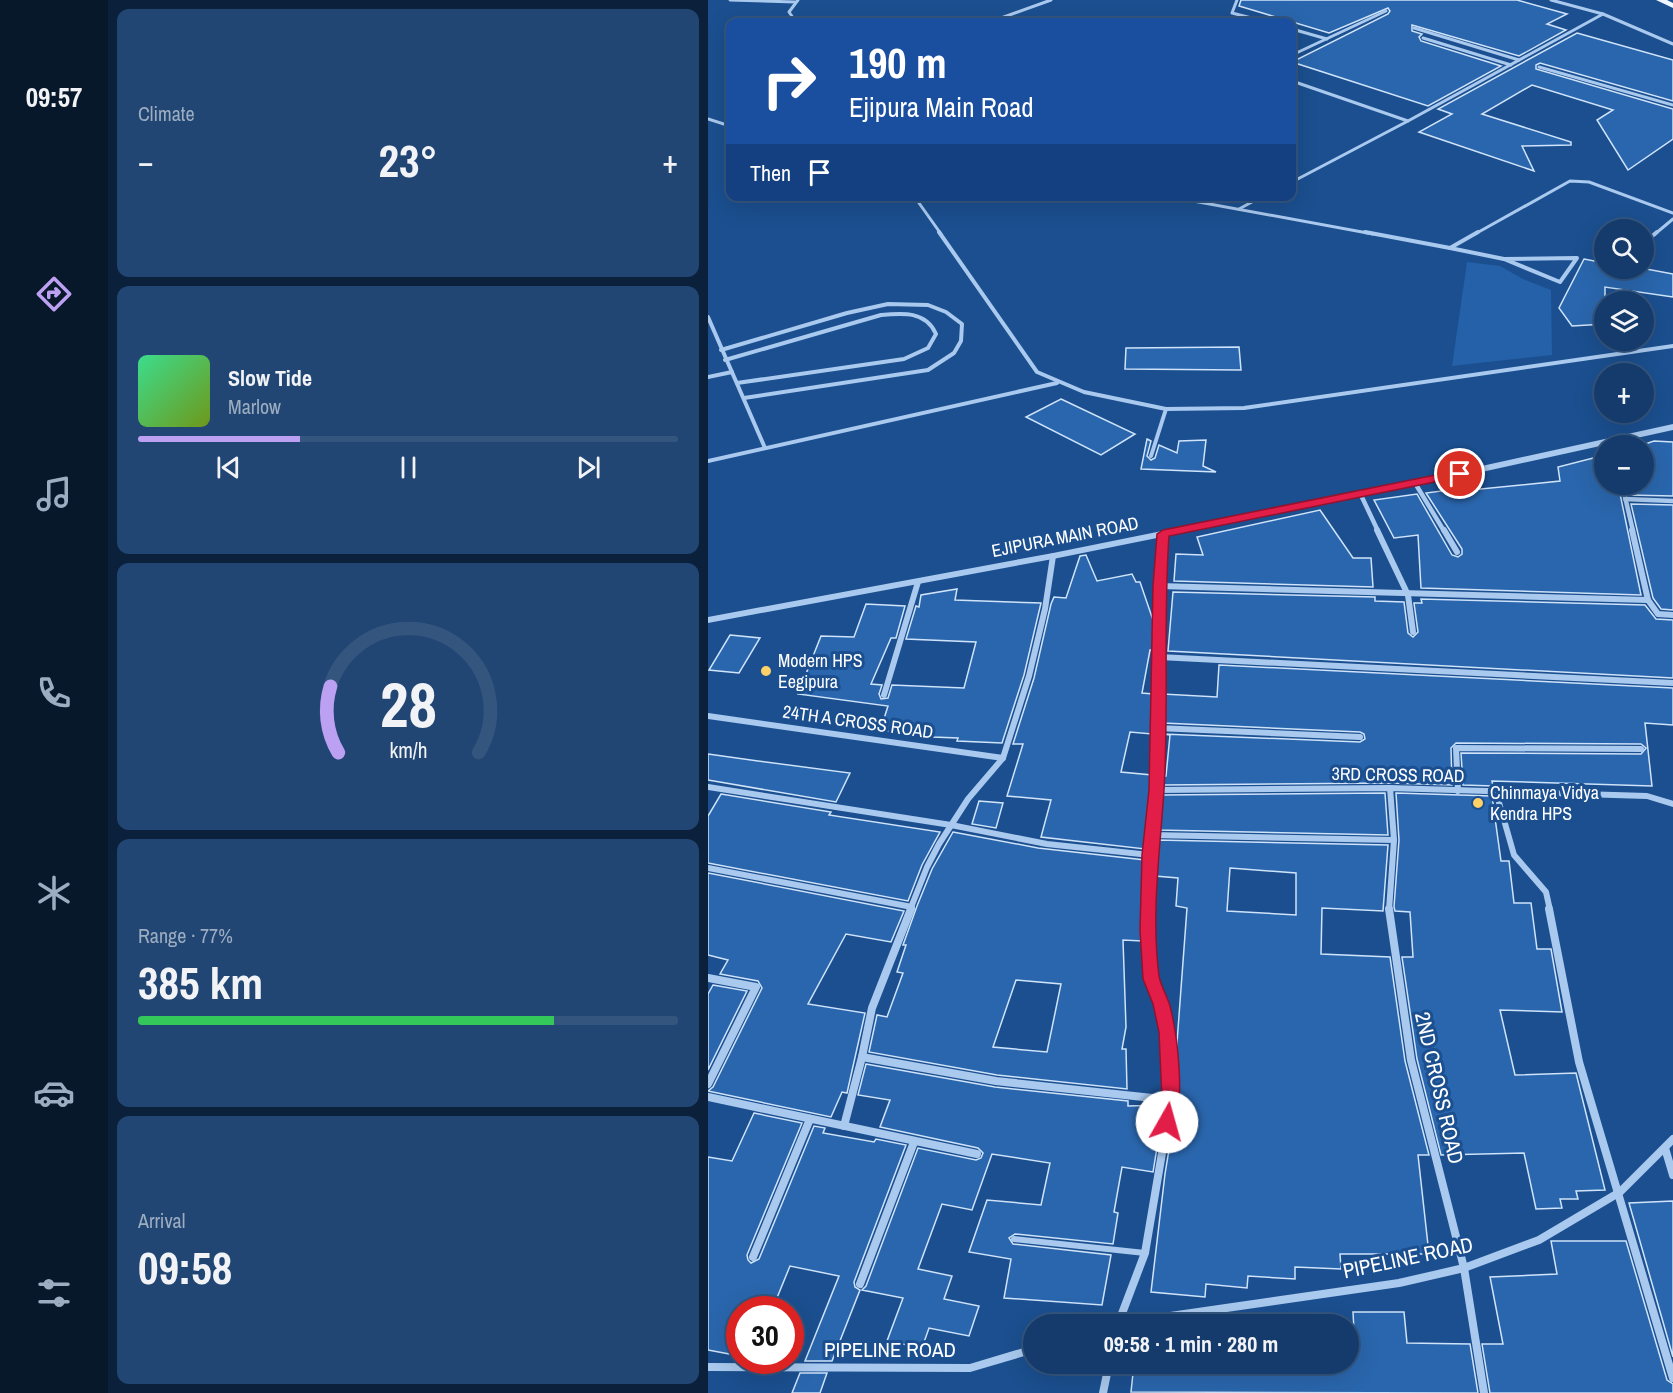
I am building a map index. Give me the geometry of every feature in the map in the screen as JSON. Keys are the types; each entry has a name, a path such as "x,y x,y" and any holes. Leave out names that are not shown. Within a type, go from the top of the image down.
{"main road":[{"path":"1660,0 1673,6"}],"street":[{"name":"EJIPURA MAIN ROAD","path":"1645,435 1673,427"},
{"name":"EJIPURA MAIN ROAD","path":"708,620 1053,556 1594,448"},
{"path":"1415,483 1457,552"},
{"path":"1360,494 1408,595 1413,632"},
{"path":"1624,495 1648,600 1658,614 1673,615"},
{"path":"1625,499 1673,501"},
{"path":"1121,1314 1144,1253 1171,1100 1168,1032 1161,1004 1151,979 1148,930 1150,855 1156,790 1160,657 1159,586 1163,534"},
{"path":"843,1126 862,1057 872,1008 927,867 968,800 1003,758 1045,609 1053,556"},
{"path":"884,695 918,582"},
{"path":"1159,586 1408,595 1648,600"},
{"path":"1160,657 1673,683"},
{"name":"24TH A CROSS ROAD","path":"708,716 1003,758"},
{"path":"1157,728 1360,737"},
{"path":"1458,791 1455,748 1641,749"},
{"path":"708,787 951,825 1047,844 1150,855"},
{"name":"3RD CROSS ROAD","path":"1156,790 1390,788 1647,796 1673,804"},
{"name":"2ND CROSS ROAD","path":"1390,788 1394,840 1389,909 1410,1060 1464,1269 1484,1393"},
{"path":"1496,792 1514,855 1546,892 1580,1062 1673,1378"},
{"path":"1152,835 1394,840"},
{"path":"708,868 912,908"},
{"path":"708,978 756,987 708,1084"},
{"path":"862,1057 996,1081 1171,1100"},
{"path":"708,1097 977,1154"},
{"path":"753,1257 810,1119"},
{"name":"PIPELINE ROAD","path":"1186,1314 1399,1283 1464,1269 1539,1240 1620,1192 1673,1139"},
{"path":"860,1284 914,1142"},
{"path":"1665,1148 1673,1175"},
{"name":"PIPELINE ROAD","path":"708,1367 970,1368 1023,1352"},
{"path":"1103,1393 1107,1374"}],"lane":[{"path":"730,0 796,1"},
{"path":"1001,18 1051,0"},
{"path":"1237,0 1232,13 1251,18"},
{"path":"1551,0 1603,14 1673,44"},
{"path":"793,18 789,12 796,1"},
{"path":"1296,54 1386,11"},
{"path":"1296,180 1603,14"},
{"path":"1413,27 1519,60"},
{"path":"1296,30 1327,39"},
{"path":"1423,38 1511,65"},
{"path":"1539,67 1673,105"},
{"path":"1296,82 1408,121"},
{"path":"708,119 726,125"},
{"path":"1450,248 1570,181 1589,182 1673,213"},
{"path":"917,201 1037,372 1057,382 1116,401 1166,409 1244,408 1673,346"},
{"path":"1194,201 1503,258 1577,258 1560,282 1503,258"},
{"path":"1239,209 1254,201"},
{"path":"1654,235 1673,219"},
{"path":"721,350 862,308 888,304 922,304 949,314 962,324 961,344 955,354 944,363 928,370 744,398"},
{"path":"725,360 881,315 902,313 919,315 928,320 936,334 934,342 927,351 904,359 737,383"},
{"path":"708,317 765,448"},
{"path":"708,377 732,372"},
{"path":"708,461 1057,382"},
{"path":"1151,456 1166,409"},
{"path":"1014,1239 1144,1253"}],"shaded area":[{"path":"1467,262 1500,266 1523,279 1551,290 1552,355 1452,366"}],"building":[{"path":"1241,0 1517,0 1567,14 1547,24 1566,30 1519,56 1412,25 1412,31 1422,34 1419,37 1421,41 1501,66 1428,106 1296,63 1296,60 1388,14 1390,11 1388,8 1329,33 1296,23 1296,18 1279,18 1239,6"},
{"path":"1577,33 1673,60 1673,101 1540,63 1536,65 1536,69 1673,109 1673,139 1628,170 1597,120 1613,110 1532,85 1482,114 1571,142 1571,145 1522,146 1534,171 1419,132 1452,114 1438,109"},
{"path":"1584,259 1594,261 1594,279 1654,279 1654,270 1673,274 1673,297 1654,294 1654,291 1605,287 1605,291 1594,291 1594,325 1572,326 1559,308"},
{"path":"1239,347 1241,370 1125,369 1126,348"},
{"path":"1061,399 1135,434 1101,455 1026,417"},
{"path":"1147,439 1151,441 1147,456 1151,460 1155,458 1159,445 1177,453 1179,441 1206,440 1203,466 1216,472 1141,469"},
{"path":"1654,441 1673,442 1673,496 1629,495 1654,495"},
{"path":"1594,458 1594,495 1620,495 1641,595 1421,588 1418,535 1394,538 1374,500 1417,494 1452,555 1458,557 1462,554 1462,549 1426,493 1471,487 1471,490 1560,481 1558,467"},
{"path":"1631,504 1673,505 1673,610 1661,609 1653,598"},
{"path":"1320,510 1353,558 1371,558 1373,587 1174,581 1176,554 1203,555 1197,537"},
{"path":"1086,555 1097,581 1132,574 1136,582 1140,582 1153,620 1153,650 1150,650 1142,693 1153,694 1152,734 1130,732 1121,772 1152,775 1145,849 1041,837 1051,800 1007,796 1023,744 1013,744 1034,678 1051,604 1054,597 1066,598 1080,556"},
{"path":"957,589 955,600 1041,603 1024,675 1002,743 957,741 958,738 932,737 933,733 880,731 888,706 798,694 806,680 804,679 821,636 854,637 866,604 905,606 896,638 891,638 871,684 882,685 879,694 881,699 888,698 892,685 964,688 976,642 906,639 916,606 919,607 921,595"},
{"path":"1173,592 1375,597 1375,601 1404,602 1408,633 1413,637 1418,632 1414,603 1422,603 1421,599 1645,605 1656,619 1673,620 1673,678 1168,651"},
{"path":"730,635 760,638 739,673 709,670"},
{"path":"1219,665 1673,688 1673,725 1645,723 1652,786 1492,781 1493,786 1463,785 1461,753 1641,754 1646,748 1641,744 1456,743 1451,748 1452,785 1390,783 1162,785 1162,776 1166,776 1170,735 1163,734 1360,742 1365,739 1364,734 1360,732 1163,723 1163,694 1217,697"},
{"path":"708,754 850,773 836,802 708,780"},
{"path":"1385,793 1388,835 1158,830 1162,795"},
{"path":"1396,793 1492,796 1501,861 1509,861 1514,903 1531,903 1537,949 1551,949 1562,1012 1500,1010 1515,1075 1576,1073 1605,1190 1576,1191 1578,1199 1560,1199 1562,1208 1536,1209 1524,1153 1441,1155 1417,1059 1402,957 1413,957 1410,912 1395,911 1394,907 1399,840"},
{"path":"721,794 831,812 829,815 940,832 922,865 908,901 708,863 708,816"},
{"path":"979,801 1003,803 996,828 972,824"},
{"path":"953,832 1038,848 1145,860 1142,941 1123,940 1126,1027 1122,1049 1126,1049 1127,1089 997,1075 869,1052 877,1015 887,1017 903,973 897,972 906,945 903,945 932,869","holes":["1016,980 1061,984 1047,1052 993,1047"]},
{"path":"1157,840 1388,845 1383,911 1322,908 1321,954 1390,957 1405,1061 1429,1155 1418,1155 1429,1254 1340,1254 1341,1269 1295,1267 1295,1279 1248,1276 1247,1288 1206,1284 1205,1297 1151,1292 1165,1174 1177,1101 1176,1056 1187,908 1176,906 1178,878 1155,876","holes":["1230,868 1296,873 1296,915 1227,911"]},
{"path":"708,873 904,911 891,942 846,934 808,1004 865,1013 847,1093 842,1092 831,1117 708,1091 713,1087 762,988 758,981 720,974 728,960 708,955"},
{"path":"713,985 747,991 708,1070 708,994"},
{"path":"866,1064 995,1087 1128,1101 1128,1106 1164,1105 1153,1172 1122,1167 1114,1212 1118,1213 1113,1244 1015,1234 1009,1238 1013,1244 1111,1255 1102,1305 1004,1298 1011,1259 969,1252 987,1200 1041,1205 1050,1163 992,1154 972,1210 942,1204 918,1269 952,1276 944,1299 979,1306 969,1336 929,1328 922,1348 887,1341 903,1298 862,1290 866,1286 918,1148 976,1160 981,1158 983,1153 978,1148 880,1127 890,1100 858,1095"},
{"path":"754,1113 802,1123 747,1255 751,1263 759,1259 814,1126 825,1128 823,1133 906,1145 854,1282 855,1287 860,1290 832,1361 805,1361 839,1276 790,1266 778,1296 726,1296 726,1353 708,1350 708,1157 732,1161"},
{"path":"1673,1201 1673,1357 1629,1203"},
{"path":"1551,1241 1626,1241 1667,1380 1673,1384 1673,1393 1490,1393 1482,1344 1503,1344 1490,1277 1557,1274"},
{"path":"1353,1312 1404,1312 1407,1343 1470,1344 1478,1393 1131,1392 1133,1374 1359,1374 1359,1314 1353,1314"},
{"path":"827,1373 820,1393 792,1393 800,1374"}],"place":[{"name":"Modern HPS Eegipura","path":"766,671"},
{"name":"Chinmaya Vidya Kendra HPS","path":"1478,803"}],"route":[{"path":"1167,1122 1171,1100 1168,1032 1161,1004 1151,979 1148,930 1150,855 1156,790 1160,657 1159,586 1163,534 1460,474"}]}
